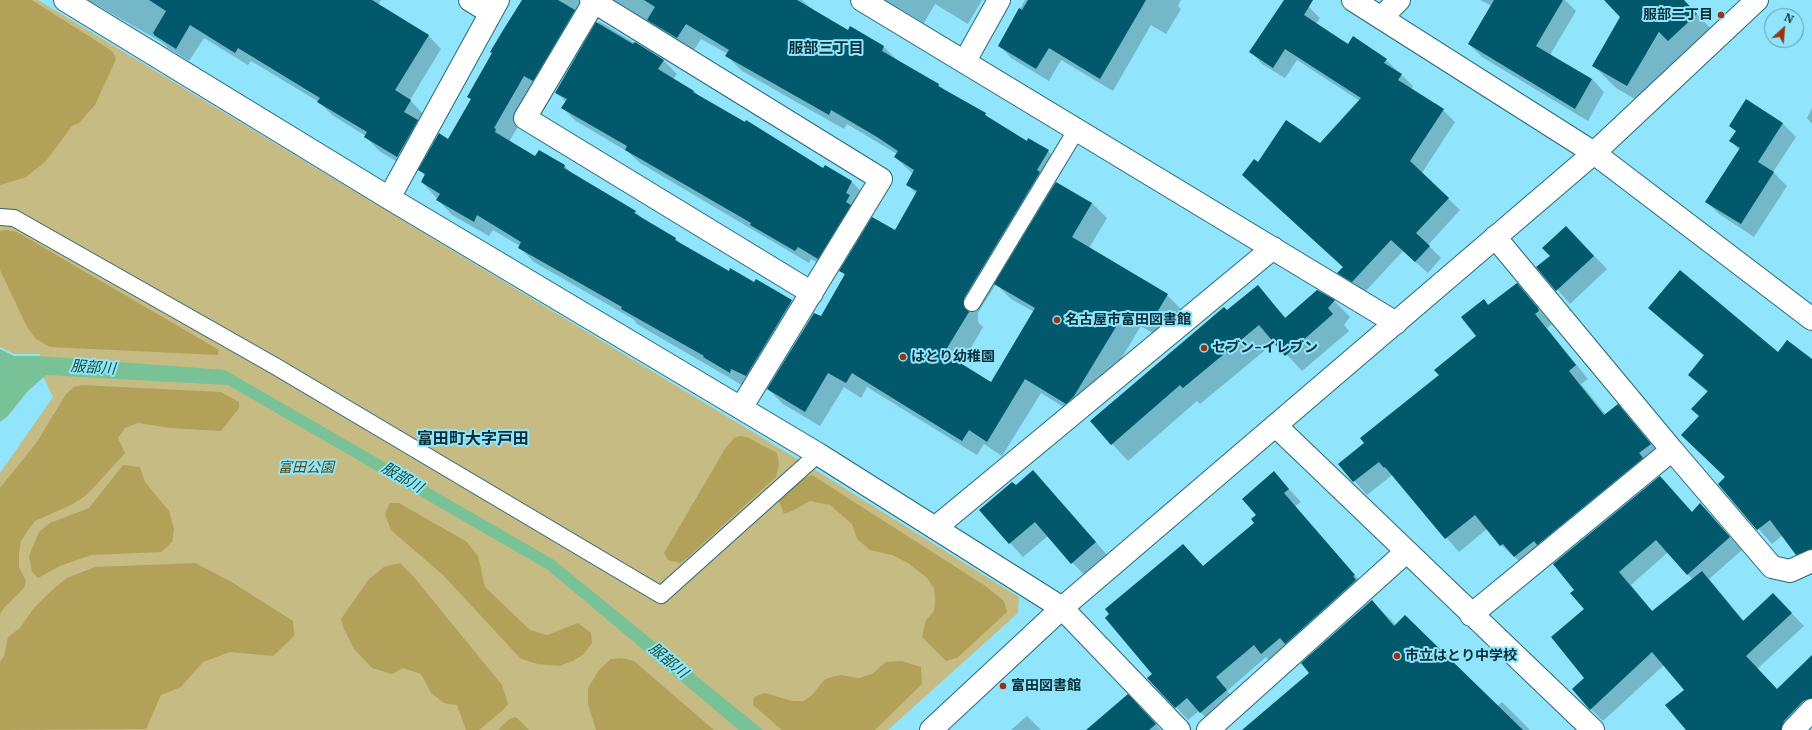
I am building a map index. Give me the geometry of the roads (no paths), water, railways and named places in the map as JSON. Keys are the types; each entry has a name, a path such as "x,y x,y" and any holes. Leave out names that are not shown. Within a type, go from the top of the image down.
{"street":[{"path":"64,0 389,198 818,454 1062,608 1179,730"},
{"path":"389,198 494,6 470,0"},
{"path":"862,0 1396,323"},
{"path":"965,61 999,0"},
{"path":"1353,0 1594,153 1812,320"},
{"path":"1382,17 1399,0"},
{"path":"931,730 1062,608 1594,153 1757,0"},
{"path":"741,408 812,293 881,179 592,1 526,118 812,293"},
{"path":"1495,238 1772,567 1790,572 1812,561"},
{"path":"935,528 1273,248"},
{"path":"1276,426 1471,615 1593,730"},
{"path":"1471,615 1672,450"},
{"path":"1208,730 1406,552"},
{"path":"1793,730 1812,710"}],"lane":[{"path":"972,303 1077,129"},
{"path":"0,217 14,218 275,366 661,595 818,454"}],"water":[{"name":"服部川","path":"0,349 14,356 38,356 225,370 554,560 763,730 739,730 548,570 228,385 46,375 27,392 8,416 0,422"}],"place":[{"name":"服部二丁目","path":"1721,15"},
{"name":"名古屋市富田図書館","path":"1057,320"},
{"name":"セブン-イレブン","path":"1204,348"},
{"name":"はとり幼稚園","path":"903,357"},
{"name":"市立はとり中学校","path":"1397,656"},
{"name":"富田図書館","path":"1003,686"}],"district":[{"name":"服部三丁目","path":"826,49"},
{"name":"富田町大字戸田","path":"473,439"}],"park label":[{"name":"富田公園","path":"306,468"}]}
